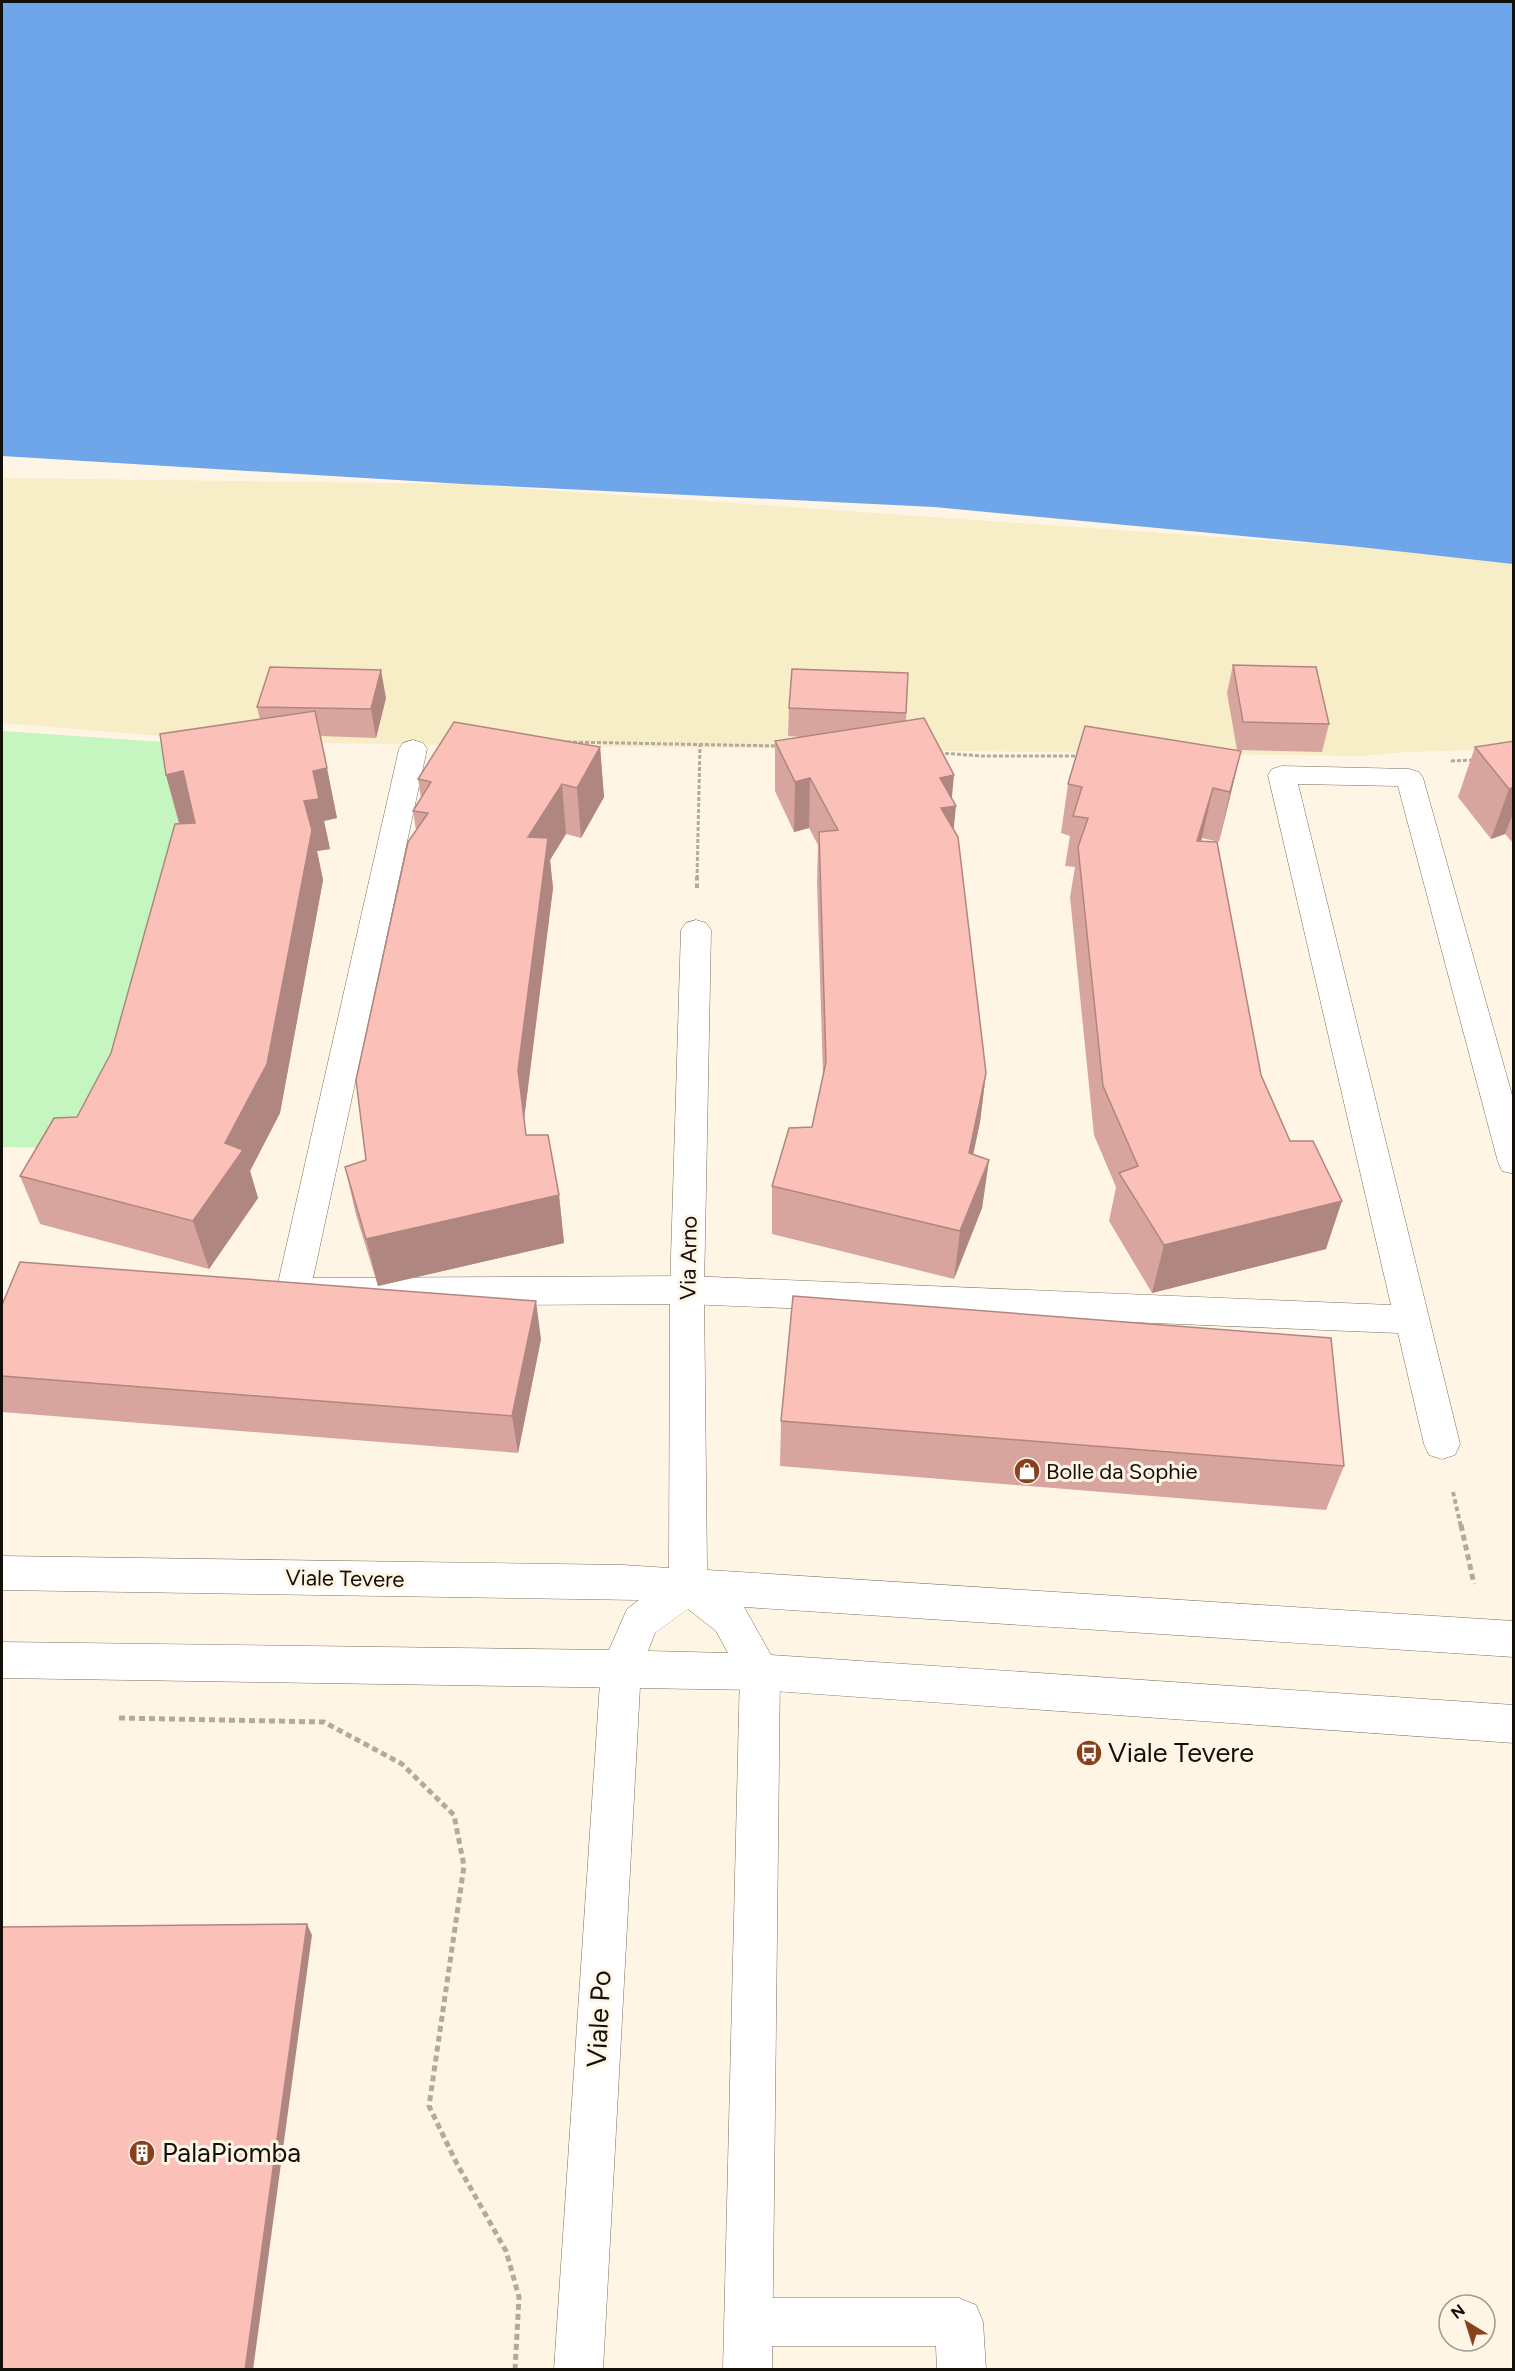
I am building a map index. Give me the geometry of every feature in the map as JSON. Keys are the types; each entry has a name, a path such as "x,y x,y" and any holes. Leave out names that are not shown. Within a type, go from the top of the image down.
{"street":[{"path":"413,749 293,1292 687,1290 1413,1320"},
{"path":"1442,1444 1282,775 1409,778 1514,1162"},
{"name":"Via Arno","path":"688,1586 687,1290 696,930"},
{"name":"Viale Tevere","path":"2,1573 623,1582 1500,1638"},
{"path":"621,1668 641,1621 688,1586 730,1619 760,1672 747,2370"},
{"path":"2,1660 760,1672 1514,1724"},
{"name":"Viale Po","path":"578,2370 621,1668"},
{"path":"748,2322 959,2322 962,2370"}],"path":[{"path":"560,741 790,746"},
{"path":"696,930 700,745"},
{"path":"937,753 982,756 1088,756"},
{"path":"1442,762 1478,760"},
{"path":"1442,1444 1500,1638"},
{"path":"109,1718 324,1722 402,1764 454,1815 464,1866 429,2106 456,2162 506,2251 519,2296 514,2370"}],"green space":[{"path":"2,731 326,753 325,761 180,825 197,821 128,1102 57,1148 2,1147"}],"sand":[{"path":"2,478 463,484 1360,547 1464,537 1513,540 1513,749 1408,752 1361,756 233,742 2,723"}],"water":[{"path":"2,2 1513,2 1513,564 1360,547 934,507 463,484 2,456"}],"building":[{"path":"1233,665 1316,667 1329,724 1243,722"},
{"path":"270,667 381,670 371,709 257,707"},
{"path":"792,669 908,673 906,713 789,708"},
{"path":"315,711 327,768 313,771 319,799 304,801 312,830 267,1064 225,1143 243,1150 193,1221 20,1176 54,1118 77,1117 111,1053 175,824 195,823 183,771 166,775 160,734"},
{"path":"924,718 954,775 940,778 956,806 941,808 958,837 986,1073 969,1153 989,1160 960,1231 772,1186 789,1128 812,1127 826,1062 819,832 838,830 810,778 795,782 775,741"},
{"path":"454,722 600,747 577,788 562,784 528,837 548,838 518,1070 526,1135 548,1135 559,1195 366,1239 345,1167 366,1160 356,1080 408,842 428,813 413,811 431,782 418,779"},
{"path":"1085,726 1241,751 1230,792 1213,788 1197,841 1217,842 1261,1075 1290,1141 1313,1141 1342,1201 1164,1245 1119,1173 1138,1166 1103,1086 1078,847 1088,818 1073,816 1082,787 1068,784"},
{"path":"1514,741 1514,787 1509,789 1475,747"},
{"path":"20,1262 536,1301 512,1416 2,1376 2,1305"},
{"path":"793,1296 1331,1338 1344,1466 781,1421"},
{"name":"PalaPiomba","path":"307,1924 245,2370 2,2370 2,1927"}],"place":[{"name":"Bolle da Sophie","path":"1027,1471"},
{"name":"Viale Tevere","path":"1089,1753"},
{"name":"PalaPiomba","path":"142,2153"}]}
